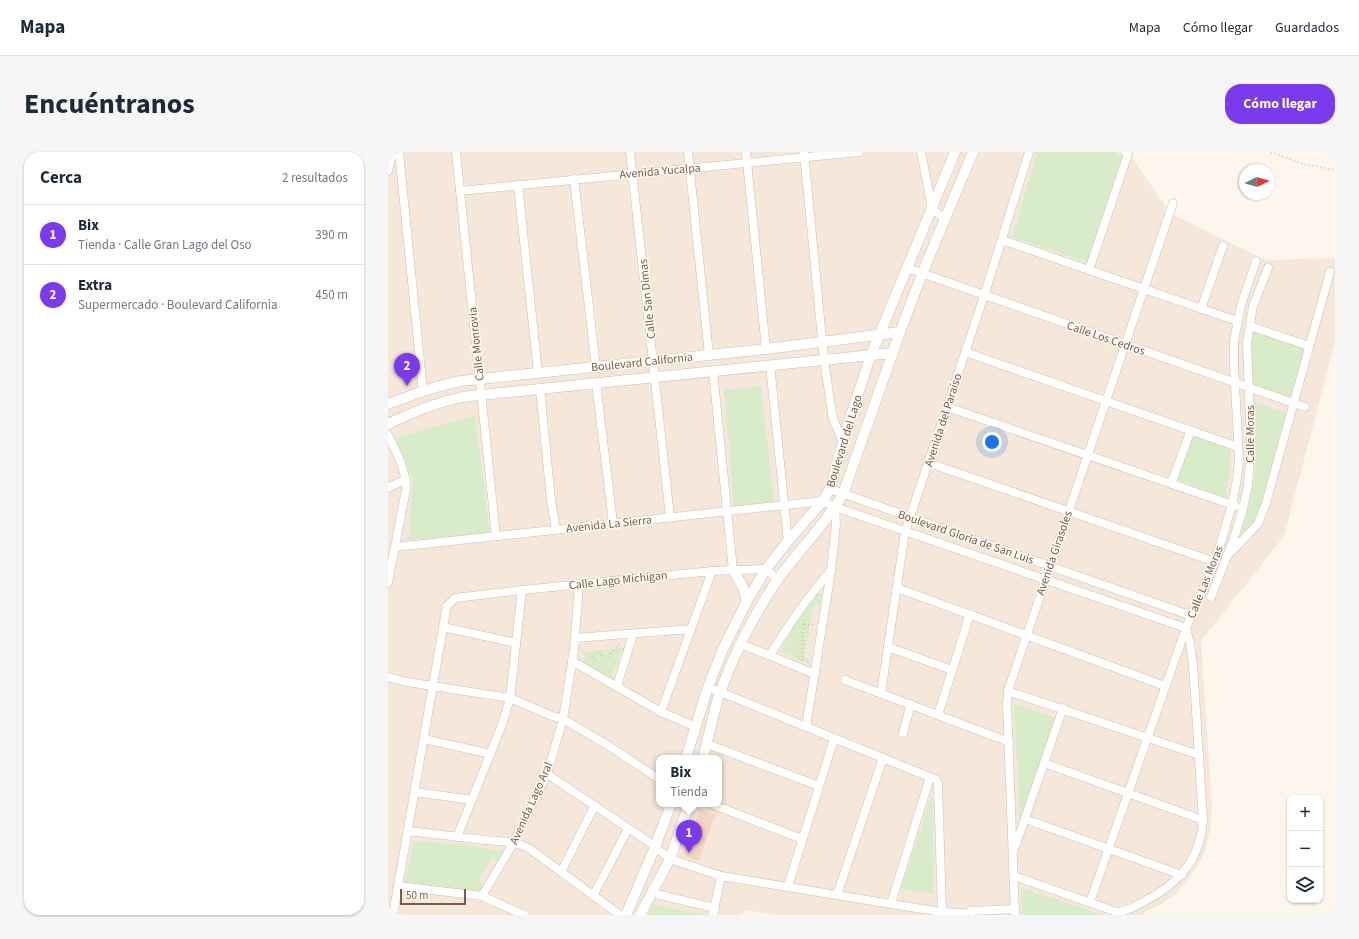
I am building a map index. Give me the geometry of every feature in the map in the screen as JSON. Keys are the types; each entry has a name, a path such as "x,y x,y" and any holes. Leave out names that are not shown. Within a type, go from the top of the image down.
{"street":[{"path":"388,171 393,152"},
{"path":"399,152 423,391"},
{"name":"Calle Monrovia","path":"456,152 496,536"},
{"name":"Calle San Dimas","path":"630,152 670,517"},
{"path":"688,152 709,355"},
{"path":"746,152 766,349"},
{"name":"Avenida Yucalpa","path":"460,190 747,163 804,155 860,152"},
{"path":"921,152 932,208 944,220"},
{"name":"Boulevard del Lago","path":"687,755 708,687 723,649 747,601 766,569 823,501 830,489 843,442 871,355 955,152"},
{"name":"Boulevard del Lago","path":"704,755 721,692 741,644 754,619 778,580 835,508 842,494 892,352 922,274 973,152"},
{"name":"Avenida del Paraíso","path":"881,693 905,532 984,296 1029,152"},
{"path":"1089,270 1127,153"},
{"path":"804,155 824,360 834,419 843,442"},
{"path":"574,179 596,367"},
{"path":"518,185 538,373"},
{"name":"Avenida Girasoles","path":"1015,912 1007,704 1008,691 1173,203"},
{"path":"1002,240 1237,321"},
{"path":"1201,309 1223,246"},
{"name":"Calle Las Moras","path":"1090,902 1117,912 1125,911 1161,892 1182,875 1199,843 1203,820 1193,664 1186,628 1214,562 1232,505 1239,460 1238,447 1242,385 1234,341 1240,305 1256,261"},
{"name":"Calle Los Cedros","path":"907,268 1305,407"},
{"name":"Calle Moras","path":"1211,597 1228,555 1243,509 1248,486 1251,458 1251,428 1242,385 1253,306 1268,268"},
{"path":"1228,555 1258,524 1266,503 1330,272"},
{"path":"1250,326 1309,346"},
{"name":"Boulevard California","path":"388,404 444,384 766,349 900,332"},
{"name":"Boulevard California","path":"388,424 411,413 443,401 482,395 892,352"},
{"path":"965,352 1238,447"},
{"path":"770,365 788,541"},
{"path":"713,371 733,570 743,587 747,601"},
{"path":"596,383 613,523"},
{"path":"540,389 551,500 556,530"},
{"path":"947,407 1243,509"},
{"path":"1171,484 1191,430"},
{"path":"388,435 403,466 406,479 406,490 388,582"},
{"path":"929,464 1214,562"},
{"path":"388,488 406,479"},
{"name":"Boulevard Gloria de San Luis","path":"830,489 1192,616"},
{"name":"Boulevard Gloria de San Luis","path":"823,501 835,508 1186,628"},
{"name":"Avenida La Sierra","path":"395,547 823,501"},
{"path":"806,727 831,571 836,524 835,508"},
{"path":"766,569 778,580"},
{"name":"Calle Lago Míchigan","path":"443,627 447,606 455,598 712,571 766,569"},
{"path":"661,712 712,571"},
{"path":"770,656 812,591 831,571"},
{"name":"Avenida Lago Aral","path":"482,896 514,842 547,774 563,720 572,661 579,584"},
{"path":"897,588 1166,686"},
{"path":"457,837 491,754 510,698 522,590"},
{"path":"938,714 970,614"},
{"path":"393,915 443,627 516,644"},
{"path":"1014,876 1090,902 1186,628"},
{"path":"574,642 630,634 691,629"},
{"path":"617,686 630,634"},
{"path":"741,644 815,674"},
{"path":"888,647 952,670"},
{"path":"572,661 661,712 696,727"},
{"path":"388,677 433,686 510,698 563,720 609,746 656,777"},
{"path":"845,680 1009,742"},
{"path":"708,687 932,778 938,784 942,912"},
{"path":"1008,691 1063,708 1199,756"},
{"path":"903,733 911,704"},
{"path":"1012,854 1063,708"},
{"path":"424,739 491,754"},
{"path":"788,886 834,739"},
{"path":"707,744 819,786"},
{"path":"837,895 883,758"},
{"path":"1044,763 1203,820"},
{"path":"547,774 595,805 670,859 721,876 942,912 1015,912"},
{"path":"891,904 932,778"},
{"path":"414,792 472,800"},
{"path":"561,872 595,805"},
{"path":"626,915 655,847 670,807"},
{"path":"640,915 670,859 687,807"},
{"path":"719,807 802,839"},
{"path":"1025,819 1182,875"},
{"path":"593,896 628,829"},
{"path":"408,831 514,842 530,849 620,915"},
{"path":"660,896 714,911 721,876"},
{"path":"398,886 482,896 524,915"}],"path":[{"path":"1271,152 1303,164 1335,170"},
{"path":"801,607 804,613 802,669"},
{"path":"608,657 630,634"},
{"path":"574,642 597,662"},
{"path":"600,651 601,657"}],"shaded area":[{"path":"388,152 1126,152 1132,158 1171,214 1266,260 1335,258 1335,342 1284,536 1201,641 1212,808 1210,831 1205,852 1197,867 1176,894 1160,905 1145,912 1144,915 774,915 745,910 742,915 388,915"}],"green space":[{"path":"1037,152 1116,152 1122,158 1087,262 1012,237"},
{"path":"1253,329 1307,347 1291,399 1253,387 1250,349"},
{"path":"761,386 774,502 734,507 724,390"},
{"path":"1254,402 1286,413 1265,499 1255,519 1240,536 1246,517 1255,475 1256,444"},
{"path":"475,416 490,534 408,540 413,480 395,438"},
{"path":"1193,436 1230,448 1230,471 1225,497 1177,480"},
{"path":"818,593 821,593 822,595 820,603 814,603 804,657 810,659 809,664 782,653 781,651 795,625"},
{"path":"628,647 629,653 621,650 617,661 624,664 623,667 616,664 610,680 584,667 585,653"},
{"path":"1014,704 1057,718 1020,828"},
{"path":"932,794 934,894 901,889"},
{"path":"413,841 464,845 505,851 500,862 492,858 478,881 486,886 480,893 404,887"},
{"path":"1021,888 1100,914 1022,915"},
{"path":"653,905 710,915 648,915"}],"building":[{"path":"700,809 715,815 699,861 687,857 684,851"}],"place":[{"name":"Extra","path":"407,386"},
{"name":"Bix","path":"689,853"}]}
